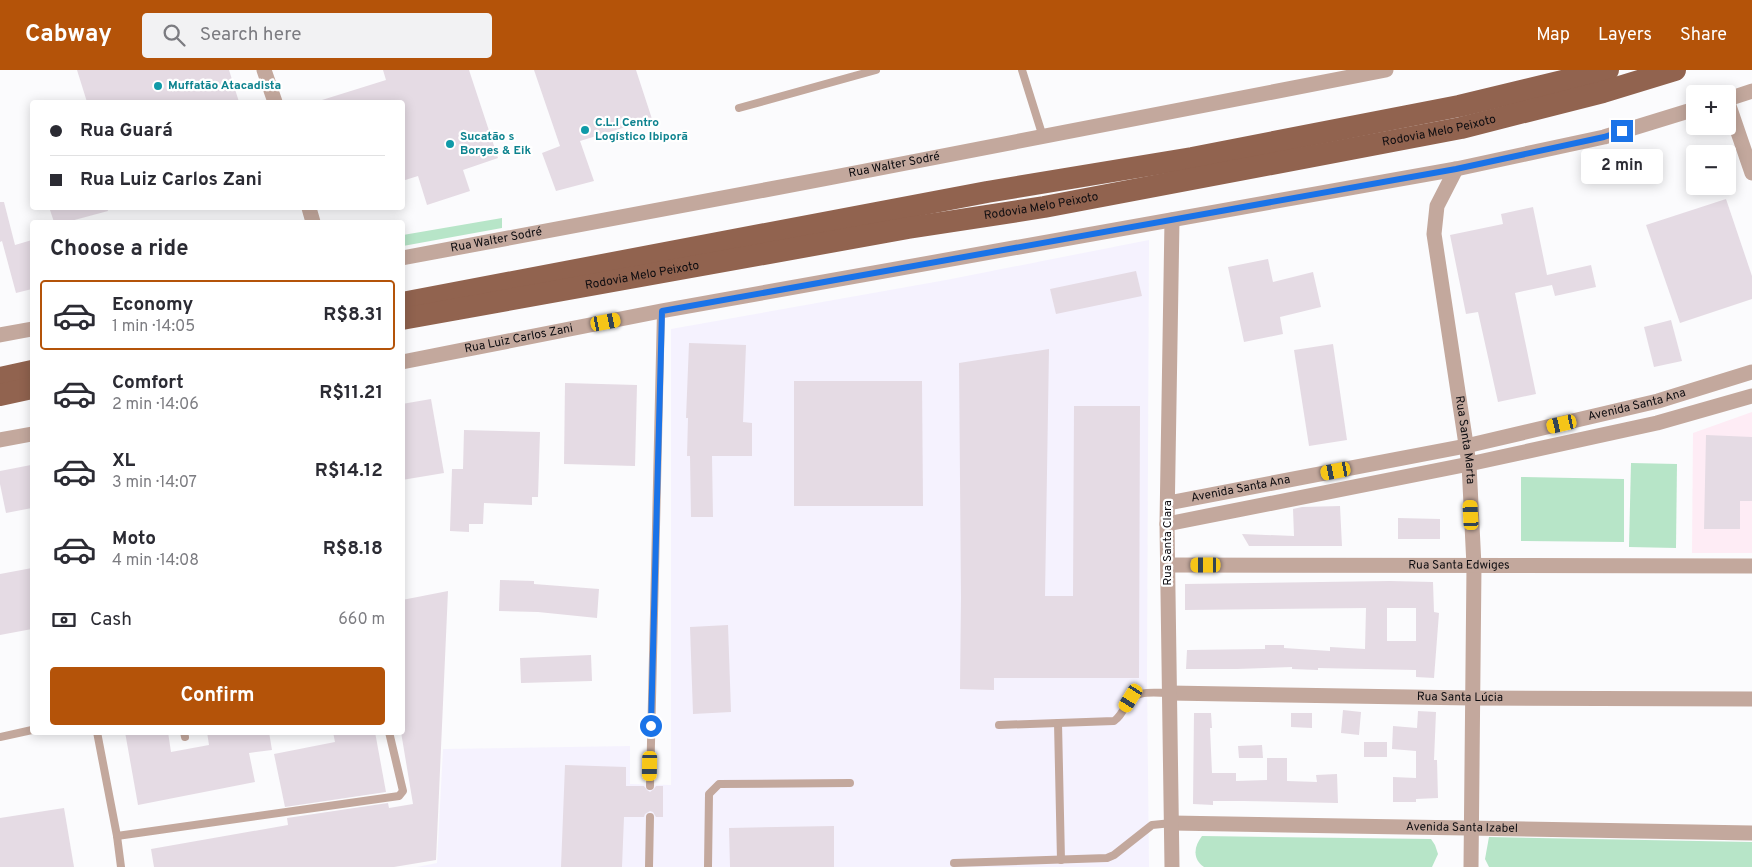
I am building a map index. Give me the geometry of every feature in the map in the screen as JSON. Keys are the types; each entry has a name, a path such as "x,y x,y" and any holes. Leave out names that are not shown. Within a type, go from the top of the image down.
{"main road":[{"name":"Rodovia Melo Peixoto","path":"405,302 987,192 1192,158 1460,106 1608,70"},
{"name":"Rodovia Melo Peixoto","path":"405,318 908,228 1044,208 1443,132 1603,92 1675,70"},
{"path":"0,378 30,371"},
{"path":"0,395 30,388"}],"street":[{"path":"264,70 274,100"},
{"name":"Rua Walter Sodré","path":"405,257 1386,70"},
{"path":"1736,96 1751,91"},
{"name":"Rua Luiz Carlos Zani","path":"405,361 662,311 1456,169 1604,137 1686,112"},
{"path":"1736,126 1752,173"},
{"name":"Rua Santa Marta","path":"1456,169 1437,206 1434,234 1469,464 1474,566 1471,698 1471,867"},
{"name":"Rua Santa Clara","path":"1172,220 1167,524 1172,867"},
{"path":"0,335 30,329"},
{"name":"Avenida Santa Ana","path":"1168,503 1466,446 1658,401 1752,372"},
{"name":"Avenida Santa Ana","path":"1167,524 1469,464 1658,423 1752,396"},
{"path":"0,440 30,434"},
{"name":"Rua Santa Edwiges","path":"1168,565 1752,566"},
{"name":"Rua Santa Lúcia","path":"1169,693 1471,698 1752,699"},
{"name":"Avenida Santa Izabel","path":"1172,823 1752,833"}],"lane":[{"path":"739,108 876,70"},
{"path":"1022,70 1043,137"},
{"path":"650,786 662,311"},
{"path":"999,725 1114,721 1119,718 1131,698 1136,694 1169,693"},
{"path":"1058,723 1061,860"},
{"path":"0,737 30,730"},
{"path":"99,735 121,867"},
{"path":"117,836 398,796 403,791 390,735"},
{"path":"708,867 708,794 712,788 719,784 850,783"},
{"path":"649,867 650,818"},
{"path":"954,863 1107,858 1114,855 1152,825 1172,823"}],"shaded area":[{"path":"1149,240 1147,678 1149,867 417,867 437,863 443,749 630,746 630,784 671,785 671,329 946,280"},
{"path":"1752,412 1752,553 1692,553 1693,433"}],"green space":[{"path":"502,218 502,228 405,246 405,235"},
{"path":"1631,463 1677,464 1676,548 1629,547"},
{"path":"1521,477 1624,479 1624,542 1521,541"},
{"path":"1202,836 1431,839 1438,854 1432,867 1204,867 1196,856 1197,844"},
{"path":"1489,837 1752,842 1752,867 1489,867 1485,859"}],"building":[{"name":"Muffatão Atacadista","path":"77,70 229,70 238,100 86,100"},
{"name":"Sucatão s Borges & Eik","path":"383,70 469,70 498,158 463,170 470,191 427,205 418,176 405,180 405,100 322,100 386,80"},
{"name":"C.L.I Centro Logístico Ibiporã","path":"534,70 636,70 652,119 580,141 594,181 556,191 542,153 560,146"},
{"path":"1726,199 1752,276 1752,299 1680,323 1646,225"},
{"path":"0,202 4,202 15,245 30,241 30,290 16,293 2,241 0,242"},
{"path":"1533,207 1547,275 1591,265 1596,287 1555,296 1552,285 1515,293 1536,394 1498,402 1478,312 1466,314 1450,235 1503,224 1501,214"},
{"path":"50,210 108,211 74,220 53,220"},
{"path":"1268,259 1273,282 1313,272 1321,307 1280,317 1283,334 1244,342 1228,267"},
{"path":"1136,271 1142,296 1056,314 1050,289"},
{"path":"1671,320 1682,361 1654,367 1644,327"},
{"path":"689,343 746,345 743,422 752,423 752,456 712,456 713,517 691,517 690,456 687,456 688,418 686,418"},
{"path":"1333,344 1347,440 1309,446 1294,350"},
{"path":"1049,349 1045,596 1073,596 1074,406 1140,406 1139,678 994,678 994,690 960,689 959,363"},
{"path":"794,381 922,381 923,506 794,506"},
{"path":"565,383 637,385 635,466 564,464"},
{"path":"431,399 444,473 405,480 405,403"},
{"path":"464,430 540,432 538,497 532,497 532,505 484,503 483,524 469,524 469,532 450,531 452,469 463,469"},
{"path":"1706,435 1752,437 1752,501 1740,501 1740,529 1704,529"},
{"path":"30,465 30,508 6,513 0,484 0,471"},
{"path":"1340,506 1342,546 1249,546 1242,534 1294,536 1293,509"},
{"path":"1398,518 1440,519 1440,539 1398,539"},
{"path":"30,568 30,629 0,635 0,574"},
{"path":"500,580 534,581 534,584 599,589 597,618 538,612 499,611"},
{"path":"1433,582 1434,612 1439,613 1434,678 1416,677 1416,670 1318,668 1318,670 1292,669 1292,667 1186,669 1187,650 1265,649 1265,645 1284,645 1284,648 1330,651 1330,647 1365,649 1366,608 1185,610 1185,584","holes":["1387,608 1416,608 1416,641 1387,641"]},
{"path":"448,591 436,860 394,867 154,867 151,849 288,825 287,818 388,803 389,808 413,804 402,735 405,735 405,599"},
{"path":"728,625 731,712 693,714 690,627"},
{"path":"591,655 592,681 521,683 520,658"},
{"path":"1343,710 1361,712 1359,735 1341,733"},
{"path":"1418,711 1436,712 1434,760 1437,760 1438,798 1416,799 1416,802 1393,802 1393,777 1416,778 1416,751 1392,749 1393,726 1417,728"},
{"path":"1194,713 1211,713 1212,773 1236,773 1236,781 1267,780 1267,758 1287,758 1287,781 1317,782 1316,775 1337,774 1338,803 1213,801 1213,805 1193,804"},
{"path":"1291,713 1312,713 1312,728 1291,727"},
{"path":"126,735 168,735 171,752 209,745 207,735 270,735 272,750 249,753 255,782 138,805"},
{"path":"334,735 376,735 386,792 285,807 274,754 335,742"},
{"path":"1364,742 1387,742 1387,757 1364,757"},
{"path":"1262,745 1263,758 1239,758 1238,746"},
{"path":"565,765 626,767 626,786 644,786 650,792 656,786 663,786 663,817 656,817 650,811 644,817 624,817 622,867 561,867"},
{"path":"64,808 74,867 0,867 0,818"},
{"path":"834,826 834,867 730,867 729,828"}],"place":[{"name":"Muffatão Atacadista","path":"158,86"},
{"name":"C.L.I Centro Logístico Ibiporã","path":"585,130"},
{"name":"Sucatão s Borges & Eik","path":"450,144"}],"route":[{"path":"651,726 662,311 1456,169 1604,137 1622,131"}]}
